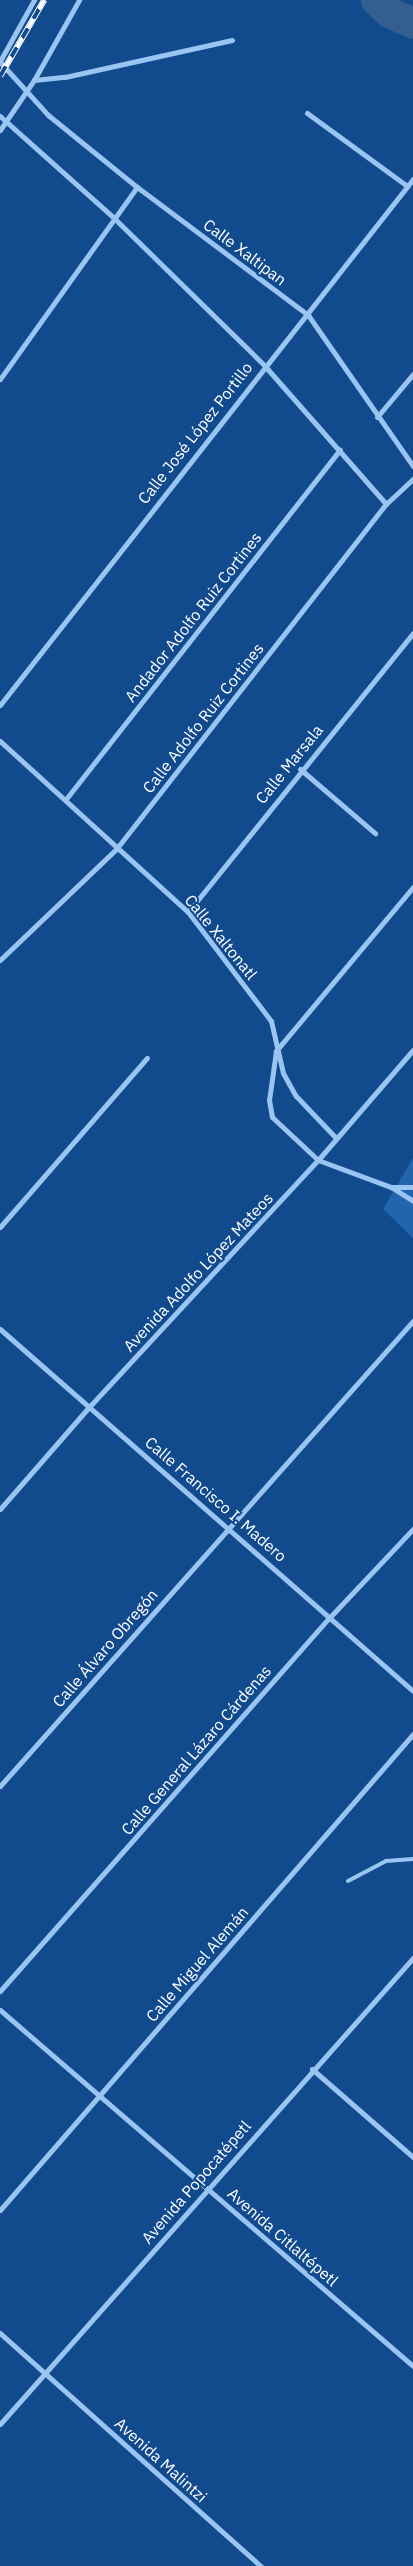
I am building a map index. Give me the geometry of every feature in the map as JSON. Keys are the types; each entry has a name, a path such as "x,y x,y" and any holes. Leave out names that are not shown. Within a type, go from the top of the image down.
{"street":[{"path":"0,62 34,0"},
{"path":"0,130 34,80 78,0"},
{"path":"34,80 65,77 232,40"},
{"name":"Calle Xaltipan","path":"0,62 25,92 48,115 137,187 308,315 377,417 413,466"},
{"path":"307,113 408,186"},
{"path":"0,116 115,219 264,365 386,504"},
{"name":"Calle José López Portillo","path":"0,705 264,365 308,315 413,179"},
{"path":"0,379 137,187"},
{"path":"377,417 413,374"},
{"name":"Andador Adolfo Ruiz Cortines","path":"66,799 340,450"},
{"name":"Calle Adolfo Ruiz Cortines","path":"0,960 117,848 386,504 413,480"},
{"name":"Calle Marsala","path":"188,912 300,769 413,633"},
{"name":"Calle Xaltonatl","path":"0,741 66,799 188,912 271,1021 276,1051 283,1073 296,1096 336,1138"},
{"path":"300,769 375,834"},
{"path":"413,887 276,1051 269,1100 272,1117 318,1160 391,1188 413,1202"},
{"name":"Avenida Adolfo López Mateos","path":"0,1509 90,1406 318,1160 413,1050"},
{"path":"0,1227 147,1058"},
{"path":"391,1188 413,1187"},
{"name":"Calle Álvaro Obregón","path":"0,1786 228,1526 413,1321"},
{"name":"Calle Francisco I. Madero","path":"0,1329 228,1526 413,1691"},
{"name":"Calle General Lázaro Cárdenas","path":"0,1991 330,1617 413,1529"},
{"name":"Calle Miguel Alemán","path":"0,2210 413,1734"},
{"name":"Avenida Popocatépetl","path":"0,2424 312,2069 413,1958"},
{"name":"Avenida Citlaltépetl","path":"0,2010 413,2366"},
{"path":"312,2069 413,2157"},
{"name":"Avenida Malintzi","path":"0,2333 261,2566"}],"lane":[{"path":"348,1881 386,1861 413,1859"}],"shaded area":[{"path":"413,1158 413,1238 383,1209"}],"waterway":[{"path":"376,0 389,12 413,23"}],"railway":[{"path":"0,76 44,0"}]}
